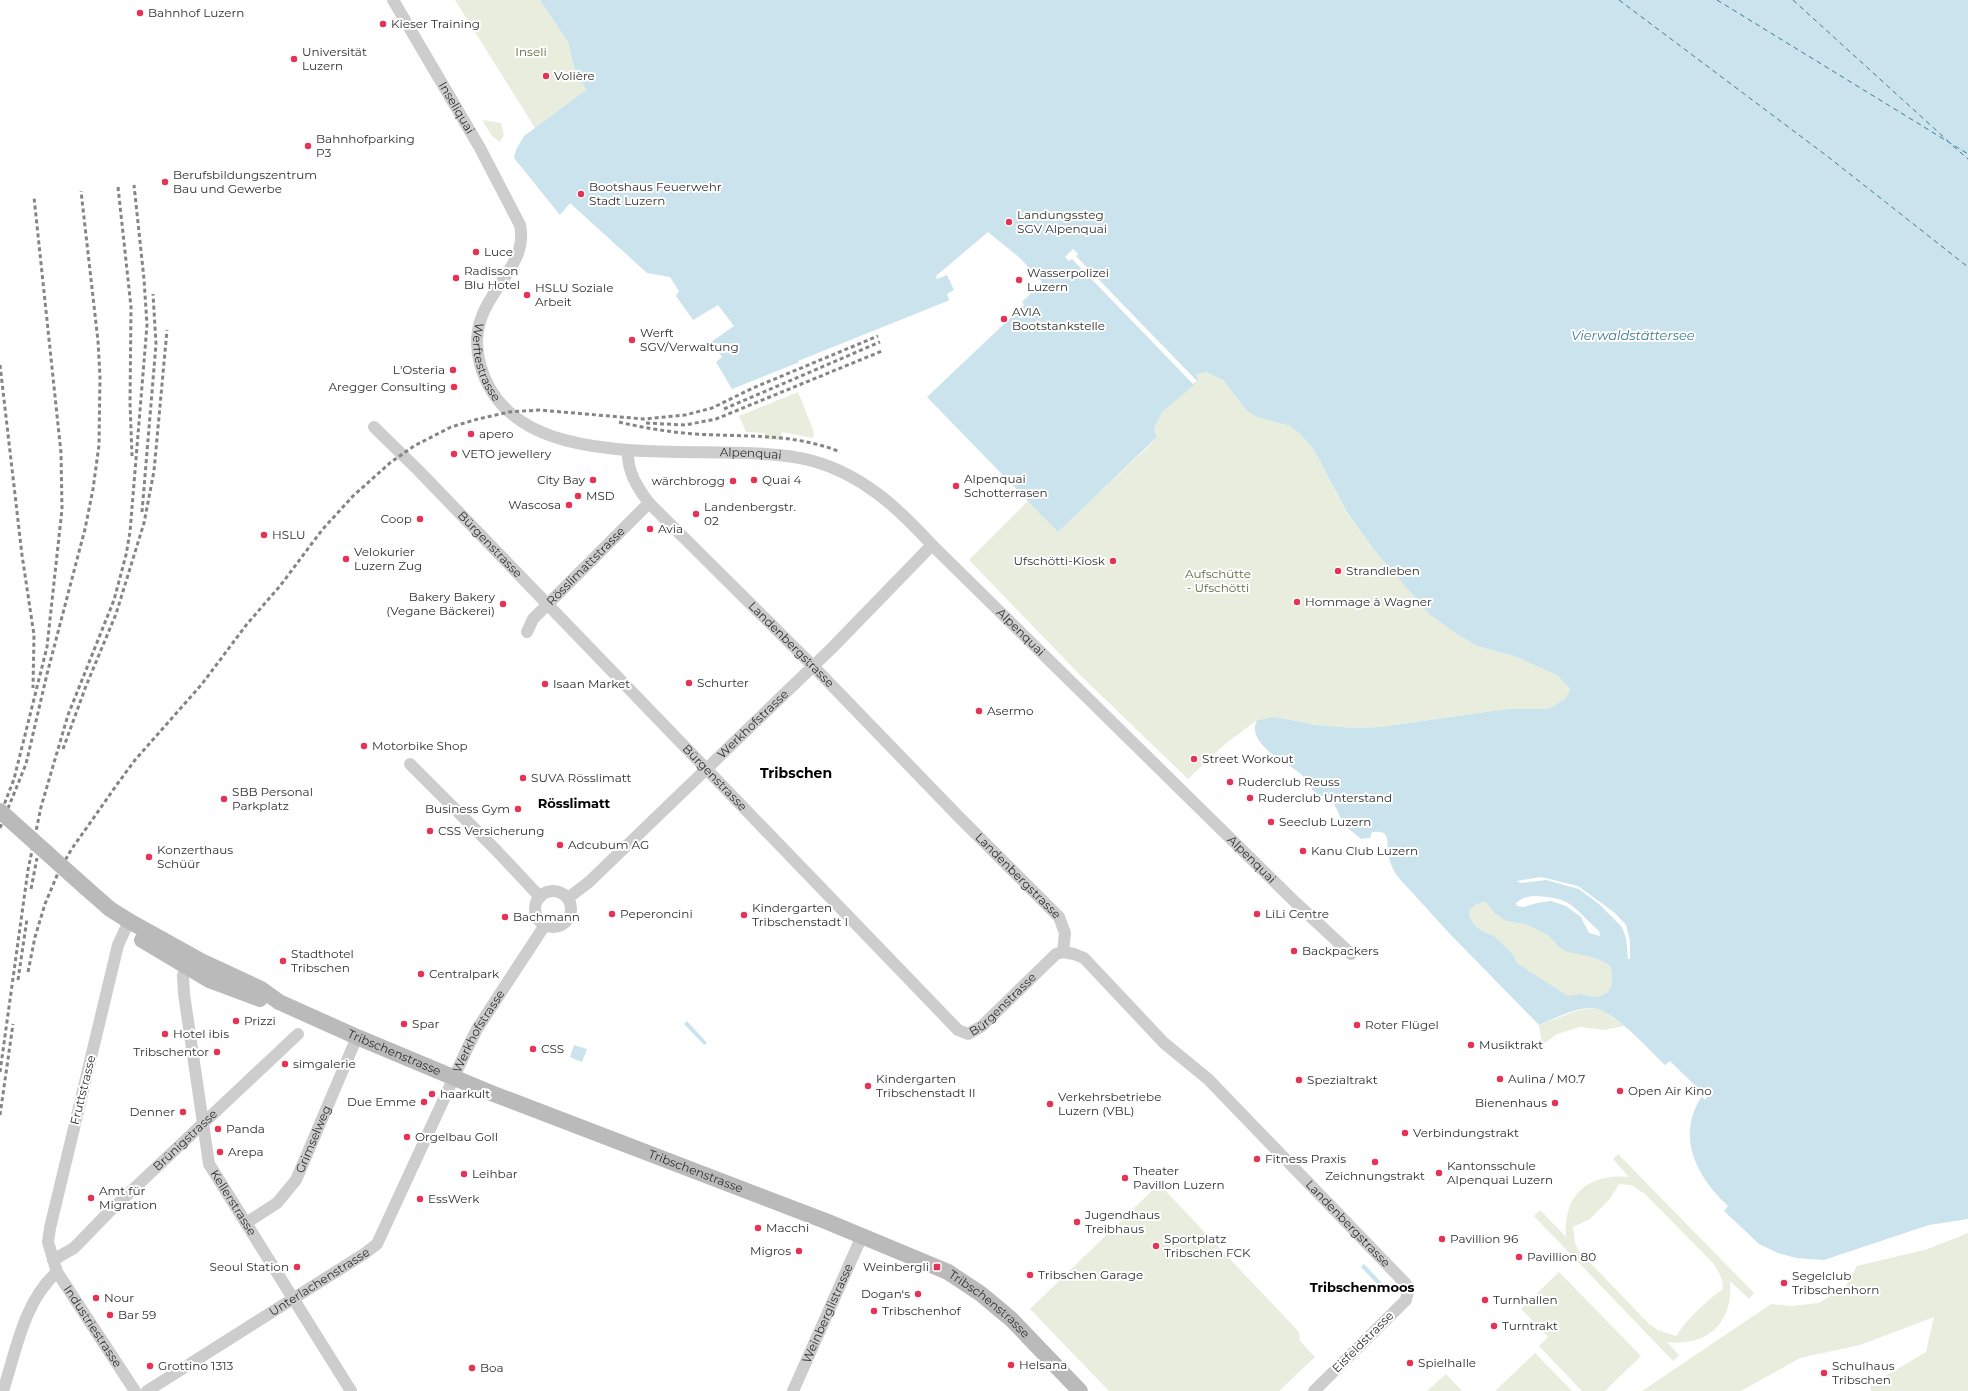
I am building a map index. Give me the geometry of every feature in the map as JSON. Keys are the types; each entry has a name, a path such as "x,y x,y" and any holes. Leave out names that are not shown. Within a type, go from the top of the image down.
{"street":[{"name":"Inseliquai","path":"393,0 480,148 517,216"},
{"name":"Werftestrasse","path":"517,216 522,235 518,255 485,307 478,322 477,354 487,381 502,406 528,425 546,433 578,442 628,451"},
{"name":"Bürgenstrasse","path":"374,427 419,471 958,1030 968,1034 982,1026 1056,954 1063,952"},
{"name":"Landenbergstrasse","path":"628,451 631,473 637,486 649,503 813,666 959,818 1059,917 1064,933 1063,952 1084,958 1164,1043 1208,1079 1406,1284 1408,1291"},
{"name":"Alpenquai","path":"628,451 766,454 789,456 814,462 851,476 879,493 902,513 932,545 1295,902 1351,954"},
{"name":"Rösslimattstrasse","path":"527,632 533,618 649,503"},
{"name":"Werkhofstrasse","path":"568,898 589,882 707,769 813,666 932,545"},
{"path":"410,764 477,830 540,897"},
{"path":"0,811 84,893"},
{"path":"0,824 84,893"},
{"path":"555,890 565,894 568,898 572,911 566,922 556,927 545,925 540,922 535,912 537,901 540,897 549,891 555,890"},
{"name":"Tribschenstrasse","path":"84,893 110,909 127,927 209,980 250,996 279,1002"},
{"name":"Werkhofstrasse","path":"454,1078 477,1029 545,925"},
{"name":"Tribschenstrasse","path":"127,927 202,960 261,989 279,1002 454,1078 862,1236 942,1270 981,1294 1010,1320 1080,1391"},
{"name":"Fruttstrasse","path":"53,1260 48,1242 50,1228 118,945 127,927"},
{"name":"Kellerstrasse","path":"186,966 183,976 184,994 209,1164 352,1391"},
{"name":"Brünigstrasse","path":"53,1260 74,1248 109,1212 298,1034"},
{"name":"Grimselweg","path":"246,1223 277,1203 296,1180 357,1037"},
{"name":"Unterlachenstrasse","path":"147,1391 364,1254 377,1244 454,1078"},
{"name":"Weinberglistrasse","path":"793,1391 862,1236"},
{"name":"Industriestrasse","path":"53,1260 57,1272 135,1391"},
{"path":"3,1391 23,1328 36,1297 57,1272"},
{"name":"Eisfeldstrasse","path":"1314,1391 1406,1300 1408,1291"}],"green space":[{"name":"Inseli","path":"455,0 540,0 568,42 574,67 586,90 535,128"},
{"path":"482,120 501,123 504,135 500,142 492,136"},
{"name":"Aufschütte - Ufschötti","path":"1206,372 1223,380 1248,412 1257,417 1290,426 1301,435 1314,450 1346,512 1374,550 1429,614 1477,646 1514,656 1557,675 1570,689 1565,699 1548,709 1507,709 1380,727 1356,728 1316,725 1275,717 1257,720 1224,745 1188,779 1081,676 969,560 1029,500 1058,531 1150,445 1157,437 1154,429 1162,412 1173,402 1196,375"},
{"path":"798,392 814,432 813,438 782,432 781,440 765,439 765,433 746,432 739,416"},
{"path":"1483,902 1487,903 1494,913 1506,921 1525,924 1549,936 1560,948 1592,957 1606,963 1611,967 1612,986 1607,993 1596,997 1580,994 1568,997 1518,964 1512,953 1493,935 1484,932 1475,926 1469,915 1470,910 1475,905"},
{"path":"1592,1008 1603,1010 1624,1026 1604,1030 1580,1027 1557,1034 1542,1045 1539,1025 1576,1011"},
{"path":"1618,1154 1754,1293 1749,1299 1730,1281 1728,1309 1723,1320 1706,1336 1695,1340 1682,1342 1667,1342 1679,1355 1673,1361 1534,1216 1540,1210 1566,1237 1566,1222 1569,1210 1574,1199 1581,1190 1590,1183 1601,1179 1629,1177 1613,1159","holes":["1619,1184 1631,1185 1645,1194 1714,1264 1722,1279 1723,1289 1697,1311 1676,1336 1658,1330 1649,1324 1579,1251 1575,1243 1573,1227 1590,1219 1609,1200"]},
{"name":"Sportplatz Tribschen FCK","path":"1159,1184 1299,1332 1300,1341 1315,1357 1279,1391 1109,1391 1030,1309"},
{"path":"1968,1233 1968,1391 1871,1391 1870,1385 1926,1352 1934,1317 1860,1345 1800,1358 1741,1391 1642,1391 1771,1304 1791,1306 1819,1303 1846,1286 1857,1266 1928,1249"},
{"path":"1559,1272 1641,1356 1605,1391 1582,1391 1539,1346 1548,1337 1521,1309"},
{"path":"1535,1353 1572,1391 1495,1391"},
{"path":"1446,1374 1462,1391 1427,1391"}],"water":[{"name":"Vierwaldstättersee","path":"540,0 1968,0 1968,1219 1929,1225 1824,1260 1796,1258 1778,1253 1759,1244 1724,1211 1728,1206 1707,1182 1693,1156 1690,1141 1690,1126 1694,1111 1702,1096 1705,1100 1707,1097 1670,1061 1665,1065 1620,1022 1600,1010 1585,1008 1565,1014 1539,1025 1449,933 1398,877 1390,862 1385,834 1380,832 1372,832 1370,838 1361,839 1344,825 1331,797 1322,796 1316,793 1301,774 1277,758 1262,744 1257,736 1255,728 1257,720 1275,717 1316,725 1356,728 1380,727 1507,709 1548,709 1565,699 1570,689 1557,675 1514,656 1477,646 1429,614 1374,550 1346,511 1314,450 1301,435 1290,426 1257,417 1248,412 1223,380 1206,372 1196,375 1198,380 1196,383 1162,412 1154,429 1157,437 1058,532 927,397 1024,305 1022,302 1042,282 1020,258 988,232 936,276 937,279 947,275 954,290 947,294 950,302 732,389 716,362 722,357 711,342 734,326 718,305 693,320 676,296 679,291 670,277 647,273 570,203 560,215 514,158 516,150 524,136 586,90 574,67 568,42","holes":["1532,896 1556,898 1570,904 1599,931 1600,936 1589,933 1581,917 1566,906 1551,901 1524,907 1517,906 1516,903 1523,898","1483,902 1487,903 1494,913 1506,921 1525,924 1549,936 1560,948 1568,952 1592,957 1606,963 1611,967 1612,986 1607,993 1596,997 1580,994 1568,996 1518,964 1512,953 1493,935 1484,932 1475,926 1469,915 1470,910 1475,905"]},
{"path":"687,1021 707,1043 704,1045 684,1024"},
{"path":"574,1045 587,1049 582,1062 570,1057"},
{"path":"1364,1264 1382,1283 1379,1286 1361,1267"}],"pier":[{"path":"1073,249 1078,254 1076,256 1197,381 1193,384 1072,259 1069,261 1065,257"},
{"path":"950,300 952,303 800,365 798,361"},
{"path":"1541,877 1578,886 1615,913 1626,925 1630,941 1630,959 1628,959 1626,938 1622,927 1600,905 1579,889 1546,880 1521,883 1516,881"}],"ferry route":[{"path":"1619,0 1827,156 1968,267"},
{"path":"1717,0 1968,154"},
{"path":"1793,0 1948,141"},
{"path":"1953,146 1968,159"}],"railway":[{"path":"0,1072 28,870 41,807 68,715 114,600 126,555 130,532 147,325 144,279 134,185"},
{"path":"118,187 131,307 130,403 132,456"},
{"path":"0,828 26,764 47,674 85,529 93,489 99,445 100,377 98,341 81,191"},
{"path":"2,810 14,779 47,647 62,509 61,453 34,197"},
{"path":"142,512 156,344 153,294"},
{"path":"63,749 86,686 116,614 144,523 154,471 167,330"},
{"path":"28,972 35,937 45,904 58,873 71,850 118,783 135,760 202,684 247,624 280,586 322,530 353,496 391,462 414,446 451,427 509,412 539,410 644,419 685,415 712,408 753,388 878,336"},
{"path":"724,409 880,342"},
{"path":"646,423 685,425 716,419 882,351"},
{"path":"0,365 22,555 34,635 33,688"},
{"path":"619,422 657,430 685,433 767,437 803,441 838,451"},
{"path":"31,889 37,858"},
{"path":"18,980 27,919"},
{"path":"0,1115 13,1024"}],"place":[{"name":"Bahnhof Luzern","path":"140,13"},
{"name":"Kieser Training","path":"383,24"},
{"name":"Universität Luzern","path":"294,59"},
{"name":"Volière","path":"546,76"},
{"name":"Bahnhofparking P3","path":"308,146"},
{"name":"Berufsbildungszentrum Bau und Gewerbe","path":"165,182"},
{"name":"Bootshaus Feuerwehr Stadt Luzern","path":"581,194"},
{"name":"Landungssteg SGV Alpenquai","path":"1009,222"},
{"name":"Luce","path":"476,252"},
{"name":"Radisson Blu Hotel","path":"456,278"},
{"name":"Wasserpolizei Luzern","path":"1019,280"},
{"name":"HSLU Soziale Arbeit","path":"527,295"},
{"name":"AVIA Bootstankstelle","path":"1004,319"},
{"name":"Werft SGV/Verwaltung","path":"632,340"},
{"name":"L'Osteria","path":"453,370"},
{"name":"Aregger Consulting","path":"454,387"},
{"name":"apero","path":"471,434"},
{"name":"VETO jewellery","path":"454,454"},
{"name":"City Bay","path":"593,480"},
{"name":"Quai 4","path":"754,480"},
{"name":"wärchbrogg","path":"733,481"},
{"name":"Alpenquai Schotterrasen","path":"956,486"},
{"name":"MSD","path":"578,496"},
{"name":"Wascosa","path":"569,505"},
{"name":"Landenbergstr. 02","path":"696,514"},
{"name":"Coop","path":"420,519"},
{"name":"Avia","path":"650,529"},
{"name":"HSLU","path":"264,535"},
{"name":"Velokurier Luzern Zug","path":"346,559"},
{"name":"Ufschötti-Kiosk","path":"1113,561"},
{"name":"Strandleben","path":"1338,571"},
{"name":"Hommage à Wagner","path":"1297,602"},
{"name":"Bakery Bakery (Vegane Bäckerei)","path":"503,604"},
{"name":"Schurter","path":"689,683"},
{"name":"Isaan Market","path":"545,684"},
{"name":"Asermo","path":"979,711"},
{"name":"Motorbike Shop","path":"364,746"},
{"name":"Street Workout","path":"1194,759"},
{"name":"SUVA Rösslimatt","path":"523,778"},
{"name":"Ruderclub Reuss","path":"1230,782"},
{"name":"Ruderclub Unterstand","path":"1250,798"},
{"name":"SBB Personal Parkplatz","path":"224,799"},
{"name":"Business Gym","path":"518,809"},
{"name":"Seeclub Luzern","path":"1271,822"},
{"name":"CSS Versicherung","path":"430,831"},
{"name":"Adcubum AG","path":"560,845"},
{"name":"Kanu Club Luzern","path":"1303,851"},
{"name":"Konzerthaus Schüür","path":"149,857"},
{"name":"Peperoncini","path":"612,914"},
{"name":"LiLi Centre","path":"1257,914"},
{"name":"Kindergarten Tribschenstadt I","path":"744,915"},
{"name":"Bachmann","path":"505,917"},
{"name":"Backpackers","path":"1294,951"},
{"name":"Stadthotel Tribschen","path":"283,961"},
{"name":"Centralpark","path":"421,974"},
{"name":"Prizzi","path":"236,1021"},
{"name":"Spar","path":"404,1024"},
{"name":"Roter Flügel","path":"1357,1025"},
{"name":"Hotel ibis","path":"165,1034"},
{"name":"Musiktrakt","path":"1471,1045"},
{"name":"CSS","path":"533,1049"},
{"name":"Tribschentor","path":"217,1052"},
{"name":"simgalerie","path":"285,1064"},
{"name":"Aulina / M0.7","path":"1500,1079"},
{"name":"Spezialtrakt","path":"1299,1080"},
{"name":"Kindergarten Tribschenstadt II","path":"868,1086"},
{"name":"Open Air Kino","path":"1620,1091"},
{"name":"haarkult","path":"432,1094"},
{"name":"Due Emme","path":"424,1102"},
{"name":"Bienenhaus","path":"1555,1103"},
{"name":"Verkehrsbetriebe Luzern (VBL)","path":"1050,1104"},
{"name":"Denner","path":"183,1112"},
{"name":"Panda","path":"218,1129"},
{"name":"Verbindungstrakt","path":"1405,1133"},
{"name":"Orgelbau Goll","path":"407,1137"},
{"name":"Arepa","path":"220,1152"},
{"name":"Fitness Praxis","path":"1257,1159"},
{"name":"Zeichnungstrakt","path":"1375,1162"},
{"name":"Kantonsschule Alpenquai Luzern","path":"1439,1173"},
{"name":"Leihbar","path":"464,1174"},
{"name":"Theater Pavillon Luzern","path":"1125,1178"},
{"name":"Amt für Migration","path":"91,1198"},
{"name":"EssWerk","path":"420,1199"},
{"name":"Jugendhaus Treibhaus","path":"1077,1222"},
{"name":"Macchi","path":"758,1228"},
{"name":"Pavillion 96","path":"1442,1239"},
{"name":"Sportplatz Tribschen FCK","path":"1156,1246"},
{"name":"Migros","path":"799,1251"},
{"name":"Pavillion 80","path":"1519,1257"},
{"name":"Seoul Station","path":"297,1267"},
{"name":"Weinbergli","path":"937,1267"},
{"name":"Tribschen Garage","path":"1030,1275"},
{"name":"Segelclub Tribschenhorn","path":"1784,1283"},
{"name":"Dogan‘s","path":"918,1294"},
{"name":"Nour","path":"96,1298"},
{"name":"Turnhallen","path":"1485,1300"},
{"name":"Tribschenhof","path":"874,1311"},
{"name":"Bar 59","path":"110,1315"},
{"name":"Turntrakt","path":"1494,1326"},
{"name":"Spielhalle","path":"1410,1363"},
{"name":"Helsana","path":"1011,1365"},
{"name":"Grottino 1313","path":"150,1366"},
{"name":"Boa","path":"472,1368"},
{"name":"Schulhaus Tribschen","path":"1824,1373"}],"district":[{"name":"Tribschen","path":"796,773"},
{"name":"Rösslimatt","path":"574,803"},
{"name":"Tribschenmoos","path":"1362,1287"}]}
